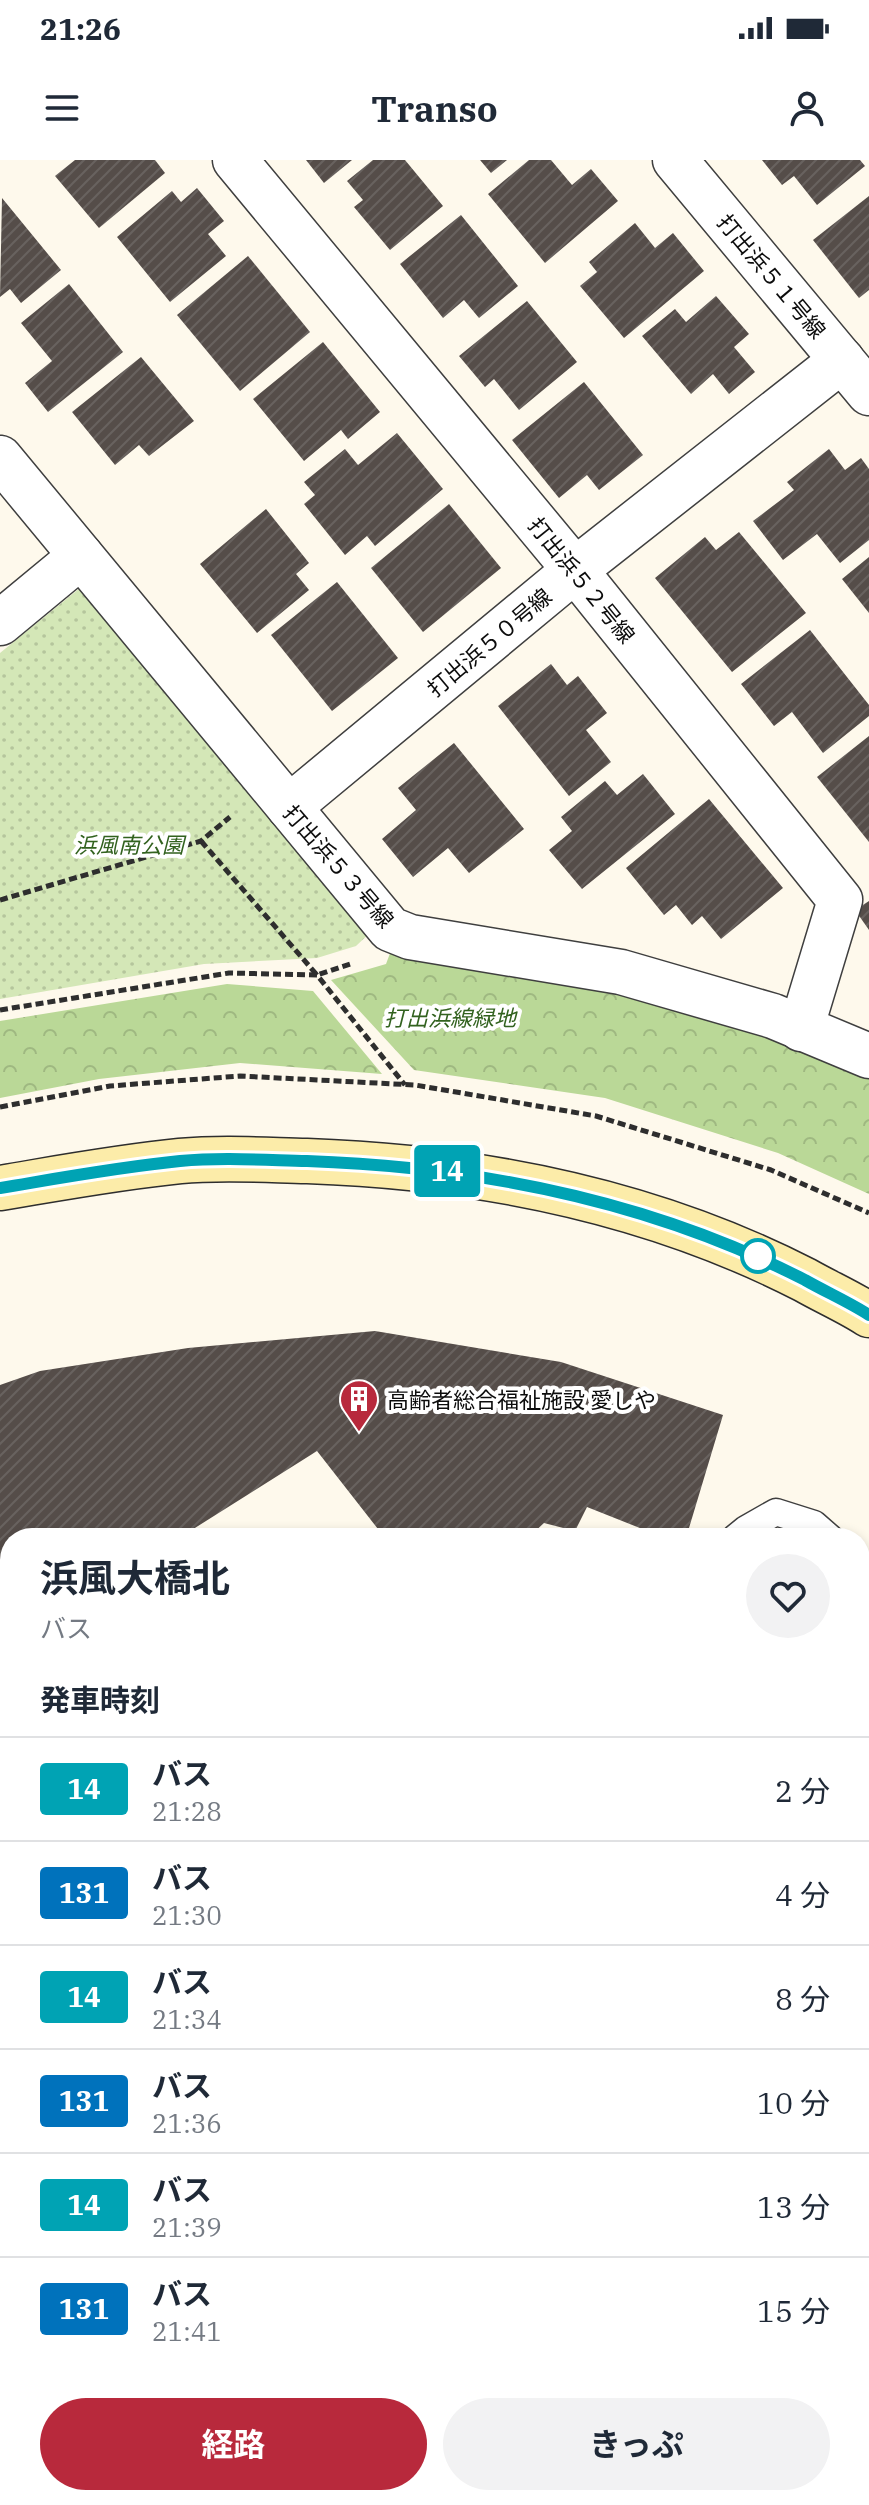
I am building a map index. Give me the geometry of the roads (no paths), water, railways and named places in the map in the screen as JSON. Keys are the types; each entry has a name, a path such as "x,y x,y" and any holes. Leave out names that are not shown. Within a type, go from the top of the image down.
{"street":[{"name":"打出浜５２号線","path":"235,160 575,570 840,900 801,1029"},
{"name":"打出浜５１号線","path":"675,160 856,376"},
{"name":"打出浜５０号線","path":"279,795 575,570 856,376"},
{"name":"打出浜５３号線","path":"0,458 390,929 410,937 621,972 773,1016 869,1056"},
{"path":"0,623 81,556"},
{"path":"0,1188 183,1161 259,1159 341,1162 442,1171 527,1184 603,1201 685,1228 760,1257 869,1315"}],"lane":[{"path":"748,1528 776,1512 819,1528"}],"place":[{"name":"高齢者総合福祉施設 愛しや","path":"359,1433"}],"park label":[{"name":"浜風南公園","path":"129,844"},
{"name":"打出浜線緑地","path":"450,1017"}]}
